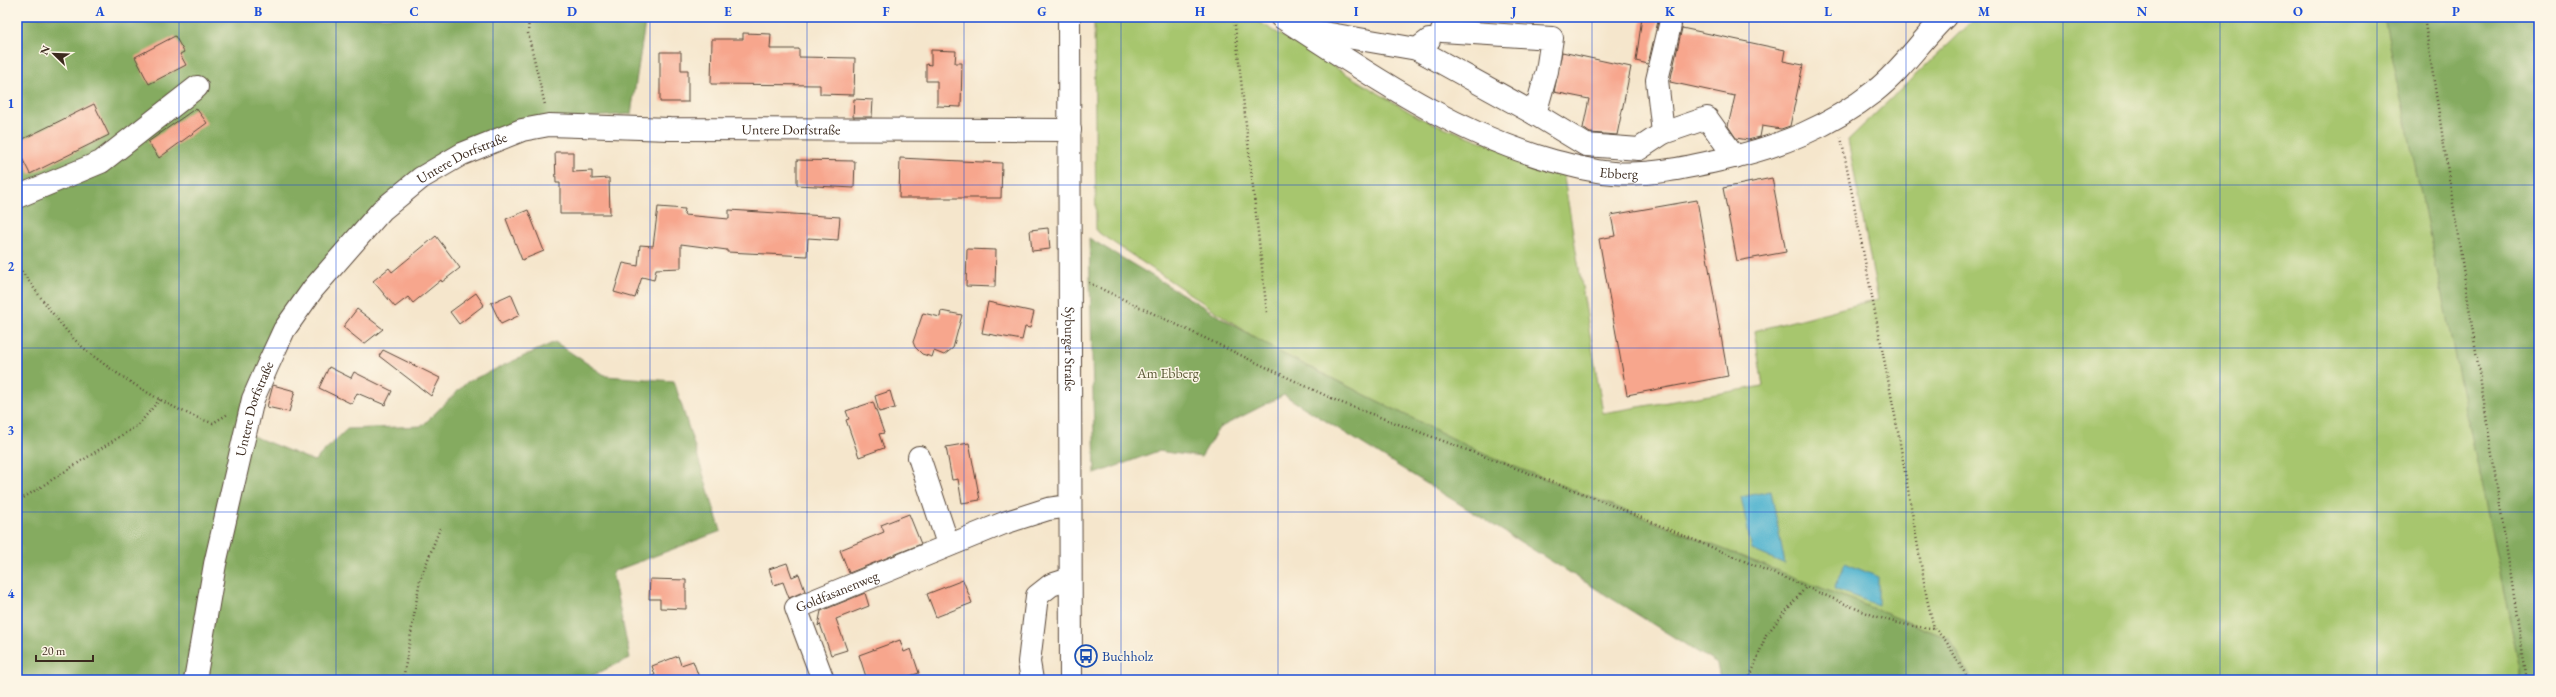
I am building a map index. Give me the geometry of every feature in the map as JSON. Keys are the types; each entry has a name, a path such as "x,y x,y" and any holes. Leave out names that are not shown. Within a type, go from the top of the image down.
{"street":[{"name":"Syburger Straße","path":"1069,17 1069,506 1071,680"},
{"name":"Ebberg","path":"1290,23 1384,85 1434,114 1528,154 1576,167 1612,173 1663,171 1735,156 1789,142 1837,117 1876,90 1945,17"},
{"path":"1290,23 1417,49 1535,114 1586,145 1639,149 1663,133 1707,118 1735,156"},
{"path":"1417,49 1448,24 1552,38 1535,114"},
{"path":"1663,133 1657,80 1670,25"},
{"path":"17,197 101,162 197,87"},
{"name":"Untere Dorfstraße","path":"195,680 215,564 253,399 284,330 313,289 382,210 421,178 462,154 522,130 549,125 677,129 1070,130"},
{"path":"919,457 948,544"},
{"name":"Goldfasanenweg","path":"823,680 796,608 948,544 1041,511 1069,506"},
{"path":"1032,680 1030,662 1037,596 1051,585 1070,579"}],"path":[{"path":"529,17 528,33 549,125"},
{"path":"1234,17 1267,313"},
{"path":"2424,17 2527,680"},
{"path":"1837,117 1934,628 1946,641 1968,680"},
{"path":"17,265 74,338 111,368 161,398 203,420 213,423 253,399"},
{"path":"1069,274 1337,401 1592,497 1883,619 1916,628 1934,628"},
{"path":"17,502 138,425 161,398"},
{"path":"403,680 420,580 440,528"},
{"path":"1749,680 1766,635 1806,587"}],"green space":[{"path":"17,17 646,17 631,114 521,123 460,146 296,299 238,430 314,461 347,429 422,426 467,382 555,342 606,376 674,381 721,531 612,572 630,658 583,680 17,680"},
{"path":"1094,17 1251,17 1420,118 1563,172 1603,413 1763,386 1754,331 1878,299 1848,140 1976,17 2386,17 2520,669 2520,680 1972,680 1950,639 1490,457 1269,347 1096,231"},
{"path":"2384,17 2539,17 2539,680 2520,680 2520,669"},
{"name":"Am Ebberg","path":"1089,238 1279,352 1490,457 1950,639 1972,680 1720,680 1717,664 1284,395 1219,428 1201,457 1158,451 1095,474"}],"water":[{"path":"1771,491 1785,564 1752,550 1741,497"},
{"path":"1845,563 1878,577 1878,605 1834,589"}],"building":[{"path":"1642,17 1659,17 1648,64 1636,61"},
{"path":"1682,28 1785,50 1783,61 1803,65 1790,126 1781,129 1762,126 1760,137 1748,140 1736,138 1728,126 1735,96 1670,82"},
{"path":"743,33 771,34 770,49 799,49 799,57 855,58 854,95 820,94 820,85 711,84 712,39 743,39"},
{"path":"175,36 184,52 180,54 186,65 149,84 135,57"},
{"path":"931,50 956,51 955,63 962,63 961,107 937,106 937,81 926,81 926,64 931,65"},
{"path":"660,52 681,52 681,70 688,70 688,102 660,102"},
{"path":"1562,52 1631,67 1617,135 1590,133 1583,128 1589,99 1554,92"},
{"path":"854,99 873,100 872,117 853,117"},
{"path":"94,104 109,135 30,174 17,148 17,142"},
{"path":"196,108 207,123 159,158 148,142"},
{"path":"555,152 573,152 573,172 592,171 592,179 609,178 610,214 560,214 560,183 556,183"},
{"path":"900,158 1002,163 1001,198 899,198"},
{"path":"797,160 855,161 854,188 797,185"},
{"path":"1772,178 1786,252 1737,261 1723,188"},
{"path":"1697,200 1728,376 1627,395 1599,239 1615,236 1611,215"},
{"path":"658,207 685,209 684,215 729,219 729,210 840,217 838,240 808,238 807,256 727,252 727,250 681,244 681,268 656,269 654,280 642,277 635,298 614,292 623,263 638,266 640,245 653,246"},
{"path":"528,210 544,251 522,260 506,219"},
{"path":"1048,228 1050,249 1032,251 1030,230"},
{"path":"436,236 460,268 442,282 441,280 413,303 408,297 395,307 373,281 389,268 392,272"},
{"path":"967,249 996,250 995,287 966,286"},
{"path":"476,293 484,305 459,324 450,312"},
{"path":"511,294 520,315 501,324 491,303"},
{"path":"988,302 1034,312 1030,328 1025,327 1022,340 982,333"},
{"path":"357,309 383,329 364,344 343,327"},
{"path":"941,311 962,315 953,348 944,355 934,351 932,357 922,354 915,347 913,342 923,313 940,317"},
{"path":"383,350 440,378 431,396 379,356"},
{"path":"329,367 351,378 354,372 392,391 385,405 357,393 352,404 319,388"},
{"path":"273,385 295,391 289,412 267,407"},
{"path":"890,391 895,408 879,412 875,396"},
{"path":"873,402 884,433 879,434 884,448 859,457 846,420 849,419 846,411"},
{"path":"969,443 980,500 962,503 958,479 952,480 946,447"},
{"path":"909,514 921,544 849,573 840,550 884,532 881,525"},
{"path":"787,563 792,577 799,574 805,591 789,598 783,582 774,585 769,569"},
{"path":"650,579 686,580 686,609 660,608 660,599 649,599"},
{"path":"963,580 972,603 936,617 927,594"},
{"path":"865,593 869,606 836,619 847,650 831,655 820,624 818,626 821,611"},
{"path":"900,640 904,652 911,649 919,673 898,680 867,680 859,655"},
{"path":"678,656 681,665 693,661 700,680 646,680 646,678 655,675 652,666"}],"waterway":[{"path":"1854,680 1860,680"}],"place":[{"name":"Buchholz","path":"1086,656"}]}
